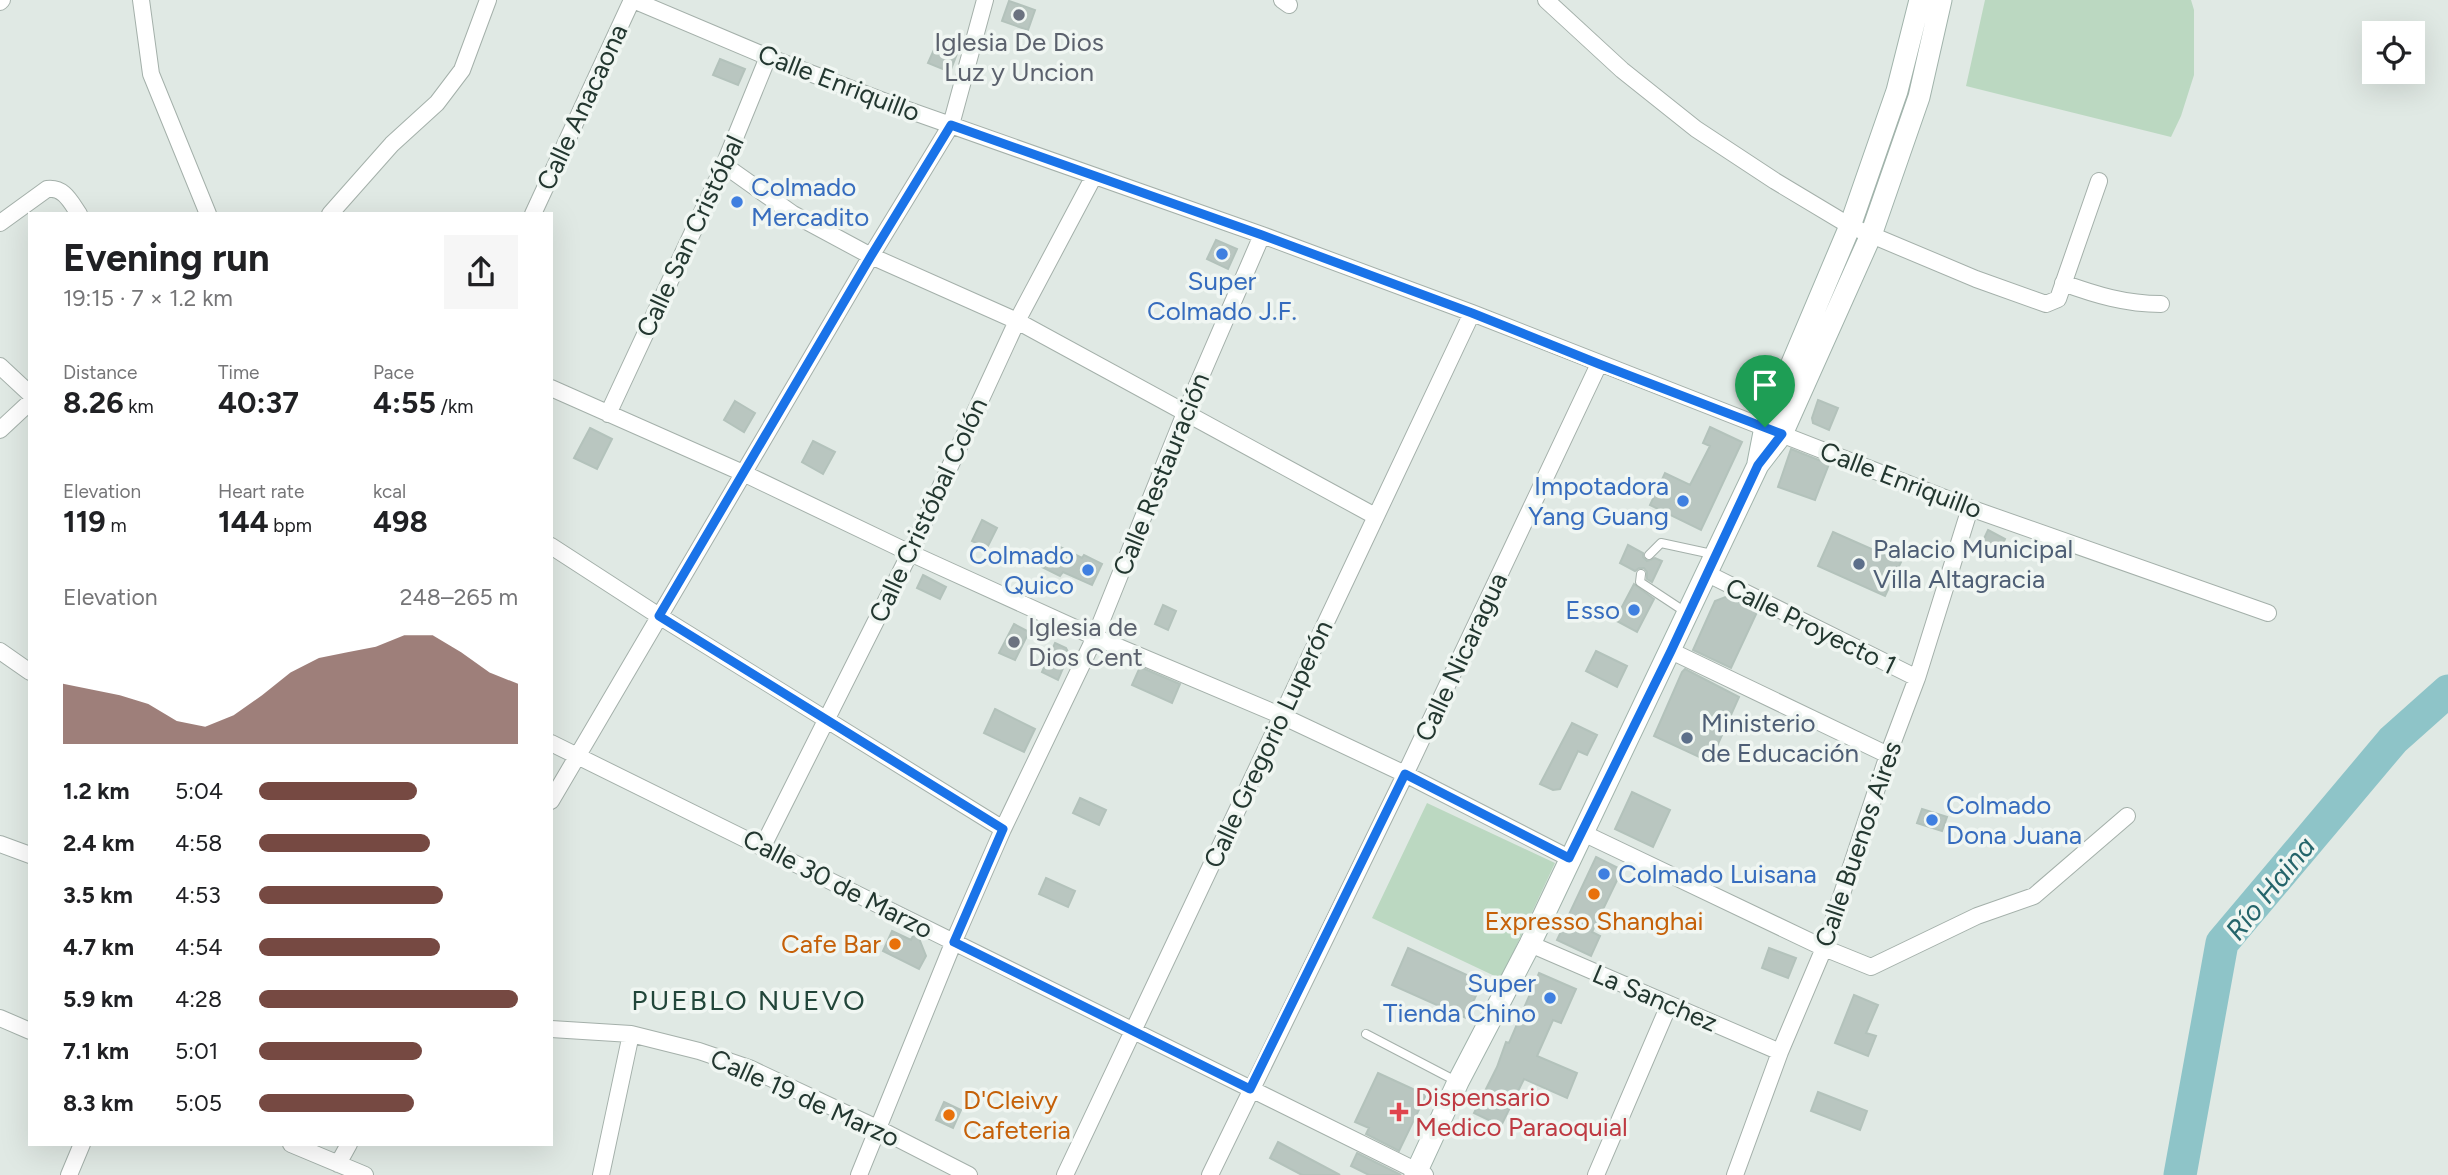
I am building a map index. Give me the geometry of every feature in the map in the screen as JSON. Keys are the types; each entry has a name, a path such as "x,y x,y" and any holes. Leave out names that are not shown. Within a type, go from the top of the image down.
{"main road":[{"path":"1773,431 1898,91 1920,0"},
{"path":"1419,1174 1458,1082 1530,944 1773,431 1871,234 1919,97 1941,0"}],"street":[{"path":"141,0 151,74 207,212"},
{"path":"332,212 392,144 437,103 462,70 488,0"},
{"name":"Calle Enriquillo","path":"632,0 768,57 891,104 1262,235 1472,313 1970,508 2268,613"},
{"name":"Calle Anacaona","path":"534,212 632,0"},
{"path":"553,798 871,256 951,125 985,0"},
{"path":"1546,0 1622,70 1696,129 1850,226 1976,279 2046,304 2058,299 2099,181"},
{"name":"Calle San Cristóbal","path":"608,414 724,165 768,57"},
{"path":"724,165 793,214 871,256 1017,321 1375,516"},
{"name":"Calle Cristóbal Colón","path":"763,846 910,553 1017,321 1094,176"},
{"path":"0,223 47,188 56,187 64,193 78,212"},
{"name":"Calle Restauración","path":"859,1175 1003,829 1095,637 1185,412 1262,235"},
{"path":"2063,283 2109,299 2138,304 2161,304"},
{"name":"Calle Gregorio Luperón","path":"1065,1175 1472,313"},
{"name":"Calle Nicaragua","path":"1210,1175 1405,774 1599,364"},
{"path":"0,366 28,392"},
{"path":"553,389 743,473 1095,637 1282,716 1405,774 1569,858"},
{"path":"0,430 28,404"},
{"name":"Calle Buenos Aires","path":"1735,1175 1780,1052 1824,948 1888,755 1917,678 1970,508"},
{"path":"553,547 1003,829"},
{"name":"Calle Proyecto 1","path":"1711,564 1917,678"},
{"path":"0,651 28,672"},
{"path":"1671,651 1888,755"},
{"name":"Calle 30 de Marzo","path":"553,744 1134,1030 1419,1174"},
{"path":"1583,833 1824,948 1871,967 1977,916 2034,896 2127,816"},
{"path":"0,845 28,854"},
{"name":"La Sanchez","path":"1530,944 1780,1052"},
{"path":"1597,1175 1669,1005"},
{"path":"0,1018 28,1030"},
{"name":"Calle 19 de Marzo","path":"553,1030 631,1034 699,1051 749,1068 969,1175"},
{"path":"601,1175 631,1034"},
{"path":"69,1175 81,1146"},
{"path":"297,1146 365,1175"},
{"path":"338,1164 348,1146"}],"lane":[{"path":"1649,555 1661,542 1711,564"},
{"path":"1642,574 1640,582 1687,613"},
{"path":"1366,1034 1458,1082"}],"green space":[{"path":"1985,0 2191,0 2194,10 2194,75 2171,137 1966,86"},
{"path":"1427,803 1555,863 1501,979 1372,918"}],"building":[{"name":"Iglesia De Dios Luz y Uncion","path":"1009,1 1035,10 1028,30 1002,21"},
{"path":"937,43 958,51 950,72 928,63"},
{"path":"720,59 745,69 738,85 713,75"},
{"name":"Super Colmado J.F.","path":"1216,240 1237,249 1228,269 1207,259"},
{"path":"1818,400 1838,408 1829,430 1813,423"},
{"path":"735,401 755,413 744,432 724,420"},
{"path":"1710,427 1742,442 1701,530 1650,505 1665,473 1690,485 1710,446 1703,443"},
{"path":"590,428 612,439 597,469 574,458"},
{"path":"813,441 835,452 823,474 802,462"},
{"path":"1791,449 1829,464 1815,500 1778,487"},
{"path":"982,520 997,528 987,548 972,541"},
{"path":"1988,530 2005,539 1998,555 1980,547"},
{"name":"Palacio Municipal Villa Altagracia","path":"1833,532 1901,562 1885,596 1818,566"},
{"path":"1054,544 1082,558 1084,555 1102,564 1092,585 1063,572 1060,576 1042,567"},
{"name":"Esso","path":"1628,545 1643,553 1647,561 1655,558 1662,561 1652,582 1647,579 1644,568 1635,571 1620,563"},
{"path":"923,575 946,587 940,599 917,588"},
{"name":"Esso","path":"1634,584 1654,599 1637,632 1615,620"},
{"path":"1728,596 1758,610 1731,668 1693,650 1715,601"},
{"path":"1163,605 1176,611 1168,630 1155,624"},
{"name":"Iglesia de Dios Cent","path":"1014,624 1029,632 1015,660 999,653"},
{"path":"1055,643 1066,648 1069,654 1058,680 1042,672"},
{"path":"1596,651 1627,666 1617,687 1586,671"},
{"path":"1140,667 1180,684 1172,703 1132,685"},
{"path":"1685,669 1739,697 1710,762 1654,736"},
{"path":"995,709 1035,729 1024,752 984,733"},
{"path":"1572,723 1597,735 1587,755 1578,751 1560,789 1553,790 1540,784"},
{"path":"1632,792 1670,810 1653,847 1615,829"},
{"path":"1080,798 1106,810 1099,825 1073,813"},
{"name":"Colmado Dona Juana","path":"1922,809 1947,817 1942,831 1917,823"},
{"path":"1596,857 1622,870 1592,932 1600,936 1591,956 1557,940"},
{"path":"1046,878 1075,891 1068,907 1039,894"},
{"path":"892,931 911,940 914,934 918,936 926,956 919,969 883,951"},
{"path":"1408,948 1482,982 1466,1018 1392,985"},
{"path":"1769,948 1796,958 1788,978 1762,968"},
{"path":"1539,973 1576,989 1561,1023 1553,1020 1537,1056 1577,1073 1567,1098 1524,1079 1501,1126 1474,1113 1506,1042 1509,1043"},
{"path":"1854,995 1878,1005 1866,1033 1876,1036 1868,1056 1835,1043"},
{"path":"1378,1073 1426,1095 1399,1151 1366,1134 1369,1128 1355,1122"},
{"path":"1818,1092 1867,1111 1860,1130 1811,1111"},
{"name":"D'Cleivy Cafeteria","path":"944,1102 961,1110 953,1128 936,1120"},
{"path":"1278,1142 1340,1175 1302,1175 1270,1158"},
{"path":"1357,1153 1401,1175 1369,1175 1351,1166"}],"waterway":[{"name":"Río Haina","path":"2180,1175 2222,943 2393,740 2448,691"}],"place":[{"name":"Iglesia De Dios Luz y Uncion","path":"1019,15"},
{"name":"Colmado Mercadito","path":"737,202"},
{"name":"Super Colmado J.F.","path":"1222,254"},
{"name":"Impotadora Yang Guang","path":"1683,501"},
{"name":"Palacio Municipal Villa Altagracia","path":"1859,564"},
{"name":"Colmado Quico","path":"1088,570"},
{"name":"Esso","path":"1634,610"},
{"name":"Iglesia de Dios Cent","path":"1014,642"},
{"name":"Ministerio de Educación","path":"1687,738"},
{"name":"Colmado Dona Juana","path":"1932,820"},
{"name":"Colmado Luisana","path":"1604,874"},
{"name":"Expresso Shanghai","path":"1594,894"},
{"name":"Cafe Bar","path":"895,944"},
{"name":"Super Tienda Chino","path":"1550,998"},
{"name":"Dispensario Medico Paraoquial","path":"1399,1112"},
{"name":"D'Cleivy Cafeteria","path":"949,1115"}],"district":[{"name":"PUEBLO NUEVO","path":"749,1000"}],"route":[{"path":"951,125 1262,235 1765,427 1782,434 1758,465 1671,651 1569,858 1405,774 1250,1089 954,942 1003,829 659,616 951,125"}]}
